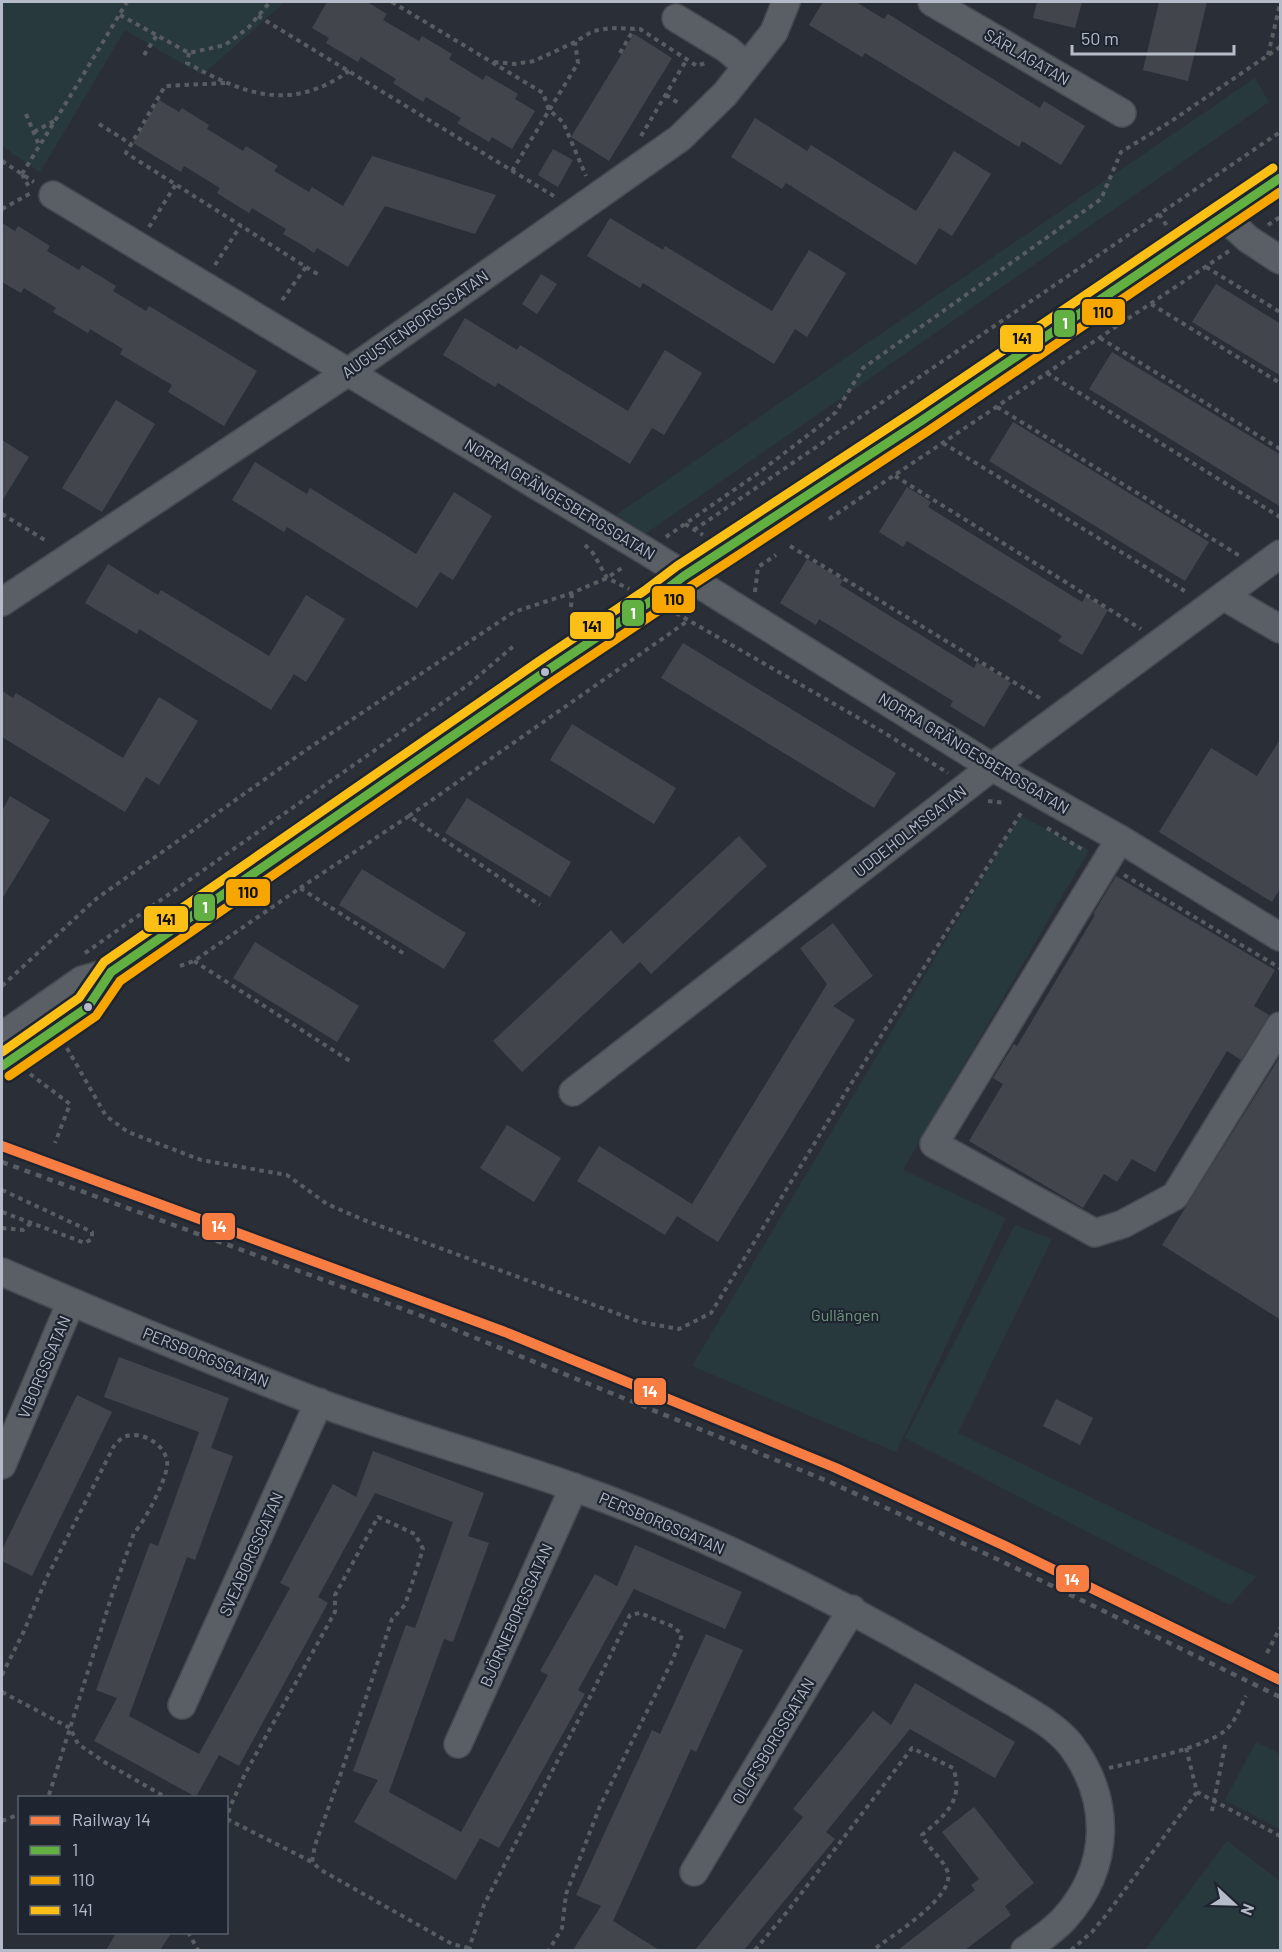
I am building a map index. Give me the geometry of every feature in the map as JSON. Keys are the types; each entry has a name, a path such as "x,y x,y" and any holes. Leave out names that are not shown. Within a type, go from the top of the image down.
{"street":[{"name":"AUGUSTENBORGSGATAN","path":"2,602 348,372 680,138 725,94 740,60 774,32 786,2"},
{"name":"SÄRLAGATAN","path":"932,2 1122,113"},
{"path":"676,18 740,60"},
{"path":"2,1036 82,980 111,972 651,601 684,576 1281,178"},
{"name":"NORRA GRÄNGESBERGSGATAN","path":"42,194 203,285 646,551 992,767 1120,839 1281,937"},
{"path":"1224,217 1248,239 1281,260"},
{"name":"UDDEHOLMSGATAN","path":"573,1092 992,767 1281,555"},
{"path":"1225,597 1281,629"},
{"path":"1120,839 934,1144 1095,1233 1123,1224 1175,1196 1281,1026"},
{"path":"2,1066 88,1007 111,972"},
{"name":"PERSBORGSGATAN","path":"2,1272 319,1402 574,1487 667,1522 852,1610 1034,1715 1067,1741 1089,1774 1100,1812 1101,1834 1092,1877 1083,1895 1060,1923 1025,1950"},
{"name":"VIBORGSGATAN","path":"2,1465 71,1302"},
{"name":"SVEABORGSGATAN","path":"182,1705 319,1402"},
{"name":"BJÖRNEBORGSGATAN","path":"458,1744 574,1487"},
{"name":"OLOFSBORGSGATAN","path":"694,1872 852,1610"}],"path":[{"path":"2,161 22,174 127,2"},
{"path":"120,15 189,52 225,45 248,28 270,2"},
{"path":"392,2 543,93 549,110 563,122 586,204"},
{"path":"1268,55 1281,4"},
{"path":"258,16 512,171 586,204"},
{"path":"493,62 515,64 534,61 593,31 610,28 640,29 697,66 713,61 722,67 740,60"},
{"path":"620,53 634,29"},
{"path":"144,55 157,35"},
{"path":"512,171 578,63 575,42"},
{"path":"2,986 96,899 306,750 514,612 572,593 607,578 757,474 836,412 863,368 1101,199 1121,152 1170,122 1281,47"},
{"path":"189,52 187,63 225,83 257,94 283,96 310,92 332,84 349,71"},
{"path":"638,140 687,59"},
{"path":"225,83 165,86 126,153 319,275"},
{"path":"666,95 686,108"},
{"path":"26,114 40,145"},
{"path":"34,132 55,121"},
{"path":"99,124 131,144"},
{"path":"694,530 1281,132"},
{"path":"137,246 176,184"},
{"path":"2,209 42,194"},
{"path":"829,519 1281,217"},
{"path":"203,285 241,225"},
{"path":"266,323 306,267"},
{"path":"1206,267 1281,312"},
{"path":"1151,304 1281,383"},
{"path":"1100,338 1281,449"},
{"path":"1047,373 1281,517"},
{"path":"997,407 1244,558"},
{"path":"943,443 1193,596"},
{"path":"895,476 1145,632"},
{"path":"2,514 51,544"},
{"path":"790,546 1050,704"},
{"path":"570,607 572,593"},
{"path":"180,966 194,961 409,816 689,620"},
{"path":"78,957 468,685 516,644"},
{"path":"65,1044 106,1116 128,1132 201,1160 287,1175 327,1204 364,1220 640,1322 680,1329 711,1313 843,1095 1021,813"},
{"path":"409,816 540,905"},
{"path":"300,888 406,955"},
{"path":"194,961 353,1063"},
{"path":"46,1086 70,1104 55,1143"},
{"path":"2,1190 92,1232 92,1239 85,1243 2,1212"},
{"path":"2,1228 23,1230 32,1223"},
{"path":"2,1675 47,1577 114,1446 124,1437 136,1435 158,1443 166,1454 167,1466 156,1496 141,1525 134,1533 48,1796"},
{"path":"228,1816 245,1774 335,1612 335,1595 378,1517 415,1534 423,1549 421,1562 405,1605 392,1619 315,1845 312,1862"},
{"path":"228,1820 312,1862 321,1870 452,1944 470,1949 484,1905 630,1615 640,1613 674,1628 682,1635 673,1659 600,1806 566,1894 562,1928 549,1950"},
{"path":"1267,1653 1281,1628"},
{"path":"2,1692 70,1728 78,1744 106,1763 165,1796"},
{"path":"1089,1774 1186,1748 1216,1737 1227,1728 1246,1696"},
{"path":"1212,1811 1226,1741"},
{"path":"755,1950 787,1912 912,1748 953,1768 957,1780 955,1798 946,1814 922,1835 926,1846 941,1861 948,1874 946,1888 936,1901 873,1950"},
{"path":"1186,1748 1197,1792 1281,1836"},
{"path":"1071,1950 1092,1932 1107,1914 1197,1792"},
{"path":"2,1821 18,1815"},
{"path":"189,1934 198,1950"}],"green space":[{"path":"2,2 285,2 202,75 125,30 40,172 2,146"},
{"path":"1255,78 1269,102 645,534 616,515"},
{"name":"Gullängen","path":"1020,816 1089,850 903,1170 1006,1218 896,1452 692,1366"},
{"path":"1015,1225 1052,1239 958,1433 1256,1577 1230,1605 905,1438"},
{"path":"1256,1742 1280,1754 1280,1829 1225,1800"},
{"path":"1227,1841 1280,1881 1280,1950 1145,1950"}],"building":[{"path":"327,2 367,2 387,14 383,20 419,41 422,36 452,54 449,59 483,80 486,75 518,94 515,99 535,111 512,149 492,137 489,142 457,123 461,118 426,97 423,102 393,83 396,79 361,57 358,62 326,43 329,38 312,28"},
{"path":"823,2 856,2 884,19 888,14 1040,108 1044,101 1085,126 1061,165 1022,141 1019,147 865,53 862,57 809,25"},
{"path":"1037,2 1082,2 1075,28 1033,18"},
{"path":"1159,2 1207,2 1188,81 1143,70"},
{"path":"634,34 672,58 609,161 571,137"},
{"path":"159,100 179,112 182,108 209,125 207,129 243,151 246,146 278,166 274,171 309,192 312,187 343,206 372,156 496,195 475,234 385,206 348,267 317,248 314,253 283,234 286,229 252,208 249,213 217,193 220,188 184,166 181,172 133,143"},
{"path":"755,118 807,151 811,145 916,211 954,151 991,174 952,236 939,228 916,265 786,183 782,189 731,157"},
{"path":"553,149 573,160 558,187 538,175"},
{"path":"610,218 663,250 665,246 772,311 809,250 846,273 807,337 795,329 774,364 643,283 640,288 587,256"},
{"path":"2,223 15,231 18,226 50,246 47,251 79,270 82,265 116,286 113,291 146,311 149,306 257,371 224,426 168,392 172,385 120,354 123,349 90,329 88,333 53,312 56,308 24,288 21,293 2,282"},
{"path":"541,274 557,284 537,314 522,304"},
{"path":"1216,284 1281,324 1281,376 1192,322"},
{"path":"465,318 517,350 520,345 628,411 665,350 702,373 664,435 652,428 630,464 498,383 495,387 443,355"},
{"path":"1112,352 1281,455 1281,507 1089,389"},
{"path":"116,400 155,424 102,512 62,488"},
{"path":"1013,422 1209,542 1185,581 989,461"},
{"path":"2,440 29,457 2,501"},
{"path":"255,462 307,494 310,488 416,554 454,492 492,516 453,580 440,572 417,608 287,527 284,532 232,500"},
{"path":"907,487 931,502 928,507 1082,602 1086,596 1108,610 1082,655 1058,641 1062,636 907,541 903,547 879,532"},
{"path":"807,559 843,580 840,585 974,668 977,662 1011,683 984,727 950,706 953,701 819,619 816,625 780,603"},
{"path":"108,564 158,595 161,590 269,656 306,595 345,619 306,682 294,674 271,710 139,629 137,634 85,603"},
{"path":"683,643 896,773 874,808 661,678"},
{"path":"2,691 13,698 16,693 123,758 159,697 198,721 159,785 146,777 125,812 2,737"},
{"path":"572,724 676,788 654,824 550,760"},
{"path":"1281,738 1281,887 1272,902 1159,832 1211,748 1257,776"},
{"path":"10,796 50,820 2,899 2,811"},
{"path":"467,798 571,862 550,897 445,833"},
{"path":"739,836 767,866 651,974 640,962 522,1072 493,1041 611,930 623,944"},
{"path":"362,869 466,933 444,969 339,905"},
{"path":"1116,876 1275,970 1254,1006 1269,1015 1241,1060 1227,1051 1155,1172 1132,1159 1117,1182 1104,1174 1083,1208 969,1141 1003,1084 993,1078 1014,1044 1017,1046"},
{"path":"833,923 873,976 833,1006 855,1020 718,1242 677,1216 665,1235 577,1181 599,1146 692,1204 827,984 800,948"},
{"path":"255,942 359,1006 337,1042 233,978"},
{"path":"1281,1055 1281,1320 1162,1245"},
{"path":"507,1125 561,1158 534,1202 480,1168"},
{"path":"119,1357 229,1398 211,1448 233,1456 195,1560 187,1557 129,1716 199,1754 290,1588 280,1583 333,1484 356,1497 373,1451 484,1493 468,1536 489,1543 453,1642 444,1639 389,1792 461,1832 548,1675 540,1671 595,1574 617,1586 635,1545 742,1592 725,1629 634,1589 578,1690 585,1694 499,1848 480,1838 456,1880 354,1822 378,1780 353,1771 406,1625 415,1628 453,1522 375,1493 318,1597 328,1603 239,1766 219,1755 197,1796 94,1741 117,1698 96,1690 150,1543 158,1546 199,1432 104,1397"},
{"path":"77,1395 112,1412 32,1576 2,1561 2,1550"},
{"path":"1056,1399 1093,1418 1080,1445 1043,1426"},
{"path":"706,1634 743,1650 696,1752 691,1749 613,1921 659,1950 573,1950 601,1906 576,1895 652,1730 660,1734"},
{"path":"915,1683 1015,1742 995,1778 910,1729 826,1832 835,1839 744,1950 695,1950 803,1817 793,1809 873,1711 891,1725"},
{"path":"974,1807 1034,1883 1005,1906 1011,1915 965,1950 898,1950 975,1890 971,1885 979,1879 942,1832"},
{"path":"116,1934 171,1934 160,1950 106,1950"}],"railway":[{"path":"2,1162 419,1315 830,1482 997,1559 1280,1697"}],"rail line":[{"name":"14","path":"2,1146 505,1332 836,1468 1003,1545 1280,1680"}],"transit line":[{"name":"141","path":"2,1052 79,998 104,962 644,591 677,566 914,411 1273,168"},
{"name":"1","path":"2,1066 88,1007 111,972 651,601 684,576 921,421 1280,178"},
{"name":"110","path":"9,1076 96,1016 120,981 691,586 928,431 1280,192"}]}
